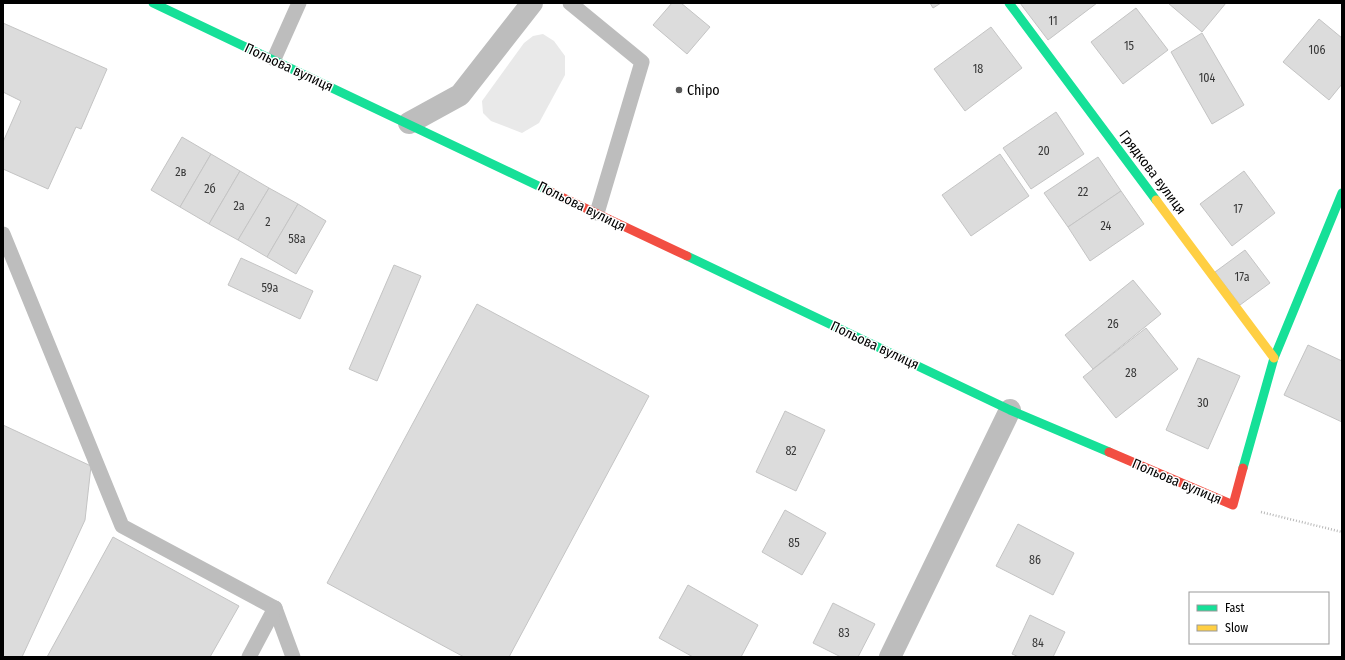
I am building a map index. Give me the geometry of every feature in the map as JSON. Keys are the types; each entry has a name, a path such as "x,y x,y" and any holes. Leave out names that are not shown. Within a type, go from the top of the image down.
{"street":[{"name":"Польова вулиця","path":"153,3 409,123 1010,410 1233,505"},
{"path":"409,123 460,95 532,3"},
{"name":"Грядкова вулиця","path":"1009,3 1274,358"},
{"path":"1233,505 1274,358 1342,193"},
{"path":"890,657 1010,410"}],"lane":[{"path":"274,60 299,3"},
{"path":"570,3 642,62 597,213"},
{"path":"3,234 122,526 274,608 293,657"},
{"path":"249,657 274,608"}],"path":[{"path":"1233,505 1342,532"}],"shaded area":[{"path":"543,34 554,41 565,56 565,75 539,123 522,133 491,121 483,113 482,101 524,43 533,36"}],"building":[{"path":"672,3 681,3 710,27 687,54 653,25"},
{"path":"930,3 941,3 933,8"},
{"path":"1020,3 1097,3 1048,40"},
{"path":"1168,3 1226,3 1202,32"},
{"path":"1136,8 1168,50 1123,84 1091,42"},
{"path":"1319,19 1342,38 1342,84 1329,100 1283,62"},
{"path":"3,23 107,69 81,129 76,127 48,189 3,169 3,142 21,101 3,92"},
{"path":"991,27 1022,68 965,111 934,69"},
{"path":"1202,33 1244,105 1212,124 1171,52"},
{"path":"1056,112 1084,154 1031,189 1003,148"},
{"path":"182,137 211,154 180,207 151,190"},
{"path":"211,154 240,171 209,224 180,207"},
{"path":"1000,154 1029,196 971,236 942,195"},
{"path":"1098,157 1121,191 1068,227 1044,193"},
{"path":"240,171 269,188 238,240 209,224"},
{"path":"1244,171 1275,213 1232,246 1200,204"},
{"path":"269,188 298,204 267,257 238,240"},
{"path":"1121,191 1144,224 1090,261 1068,227"},
{"path":"298,204 326,221 296,274 267,257"},
{"path":"1245,250 1270,283 1240,305 1215,272"},
{"path":"241,258 313,291 300,319 228,285"},
{"path":"394,265 421,276 377,381 349,369"},
{"path":"1133,280 1161,314 1093,369 1065,335"},
{"path":"477,304 649,396 509,657 464,657 327,583"},
{"path":"1146,328 1178,369 1116,418 1083,377"},
{"path":"1308,345 1342,361 1342,422 1284,395"},
{"path":"1198,358 1240,376 1208,449 1166,430"},
{"path":"785,411 825,430 796,491 756,472"},
{"path":"3,425 91,466 85,520 22,657 3,657"},
{"path":"785,510 826,533 802,575 762,552"},
{"path":"1018,524 1074,553 1053,595 996,566"},
{"path":"113,537 239,606 210,657 47,657"},
{"path":"688,585 758,625 741,657 693,657 659,638"},
{"path":"833,603 875,624 858,657 841,657 813,643"},
{"path":"1030,615 1065,632 1053,657 1019,657 1012,654"}],"traffic: fast":[{"path":"153,3 551,192"},
{"path":"1009,3 1156,200"},
{"path":"1243,468 1274,358 1342,193"},
{"path":"687,256 1010,410 1109,452"}],"traffic: slow":[{"path":"1156,200 1274,358"}],"traffic: jam":[{"path":"551,192 687,256"},
{"path":"1109,452 1233,505 1243,468"}],"place":[{"name":"Chipo","path":"679,90"}]}
